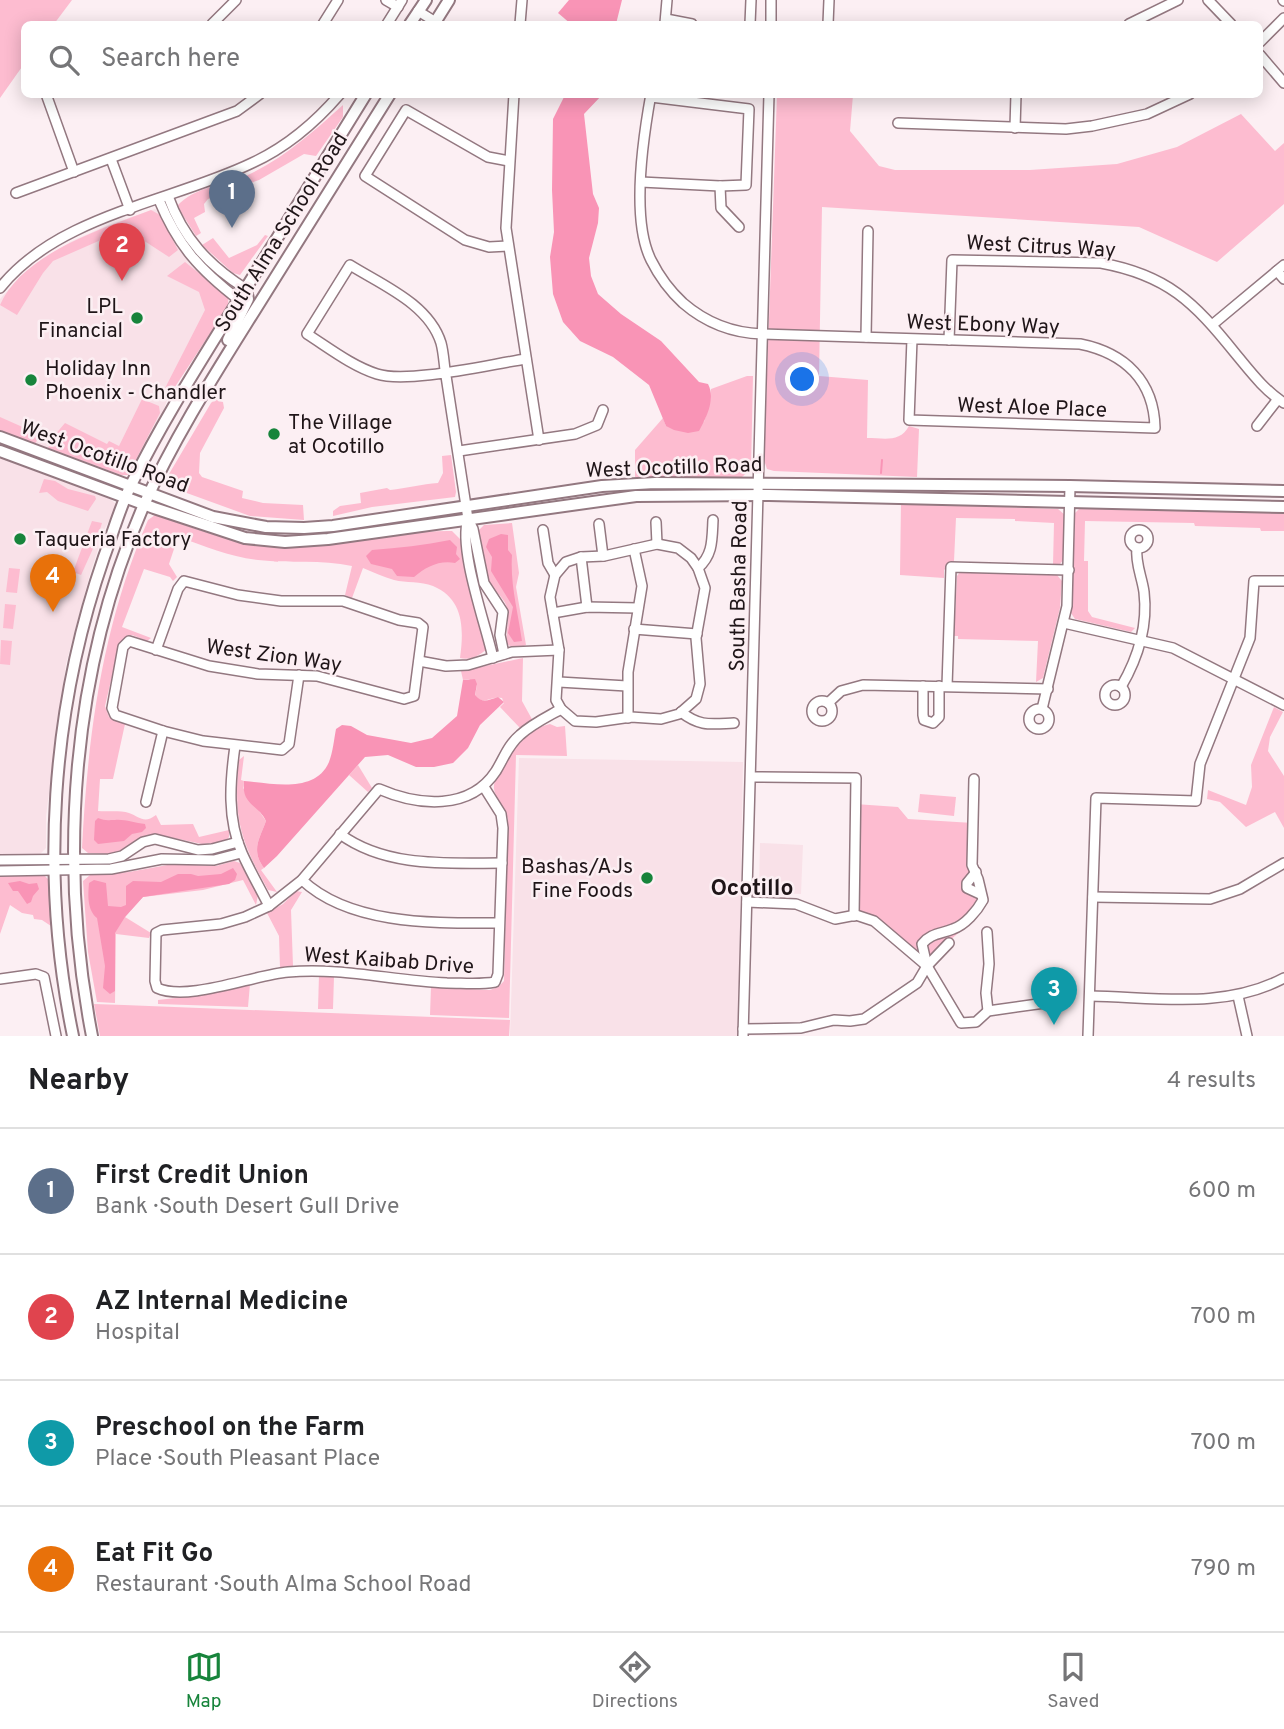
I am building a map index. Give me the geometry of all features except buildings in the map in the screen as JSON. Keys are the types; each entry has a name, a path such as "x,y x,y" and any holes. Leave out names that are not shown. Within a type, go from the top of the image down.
{"main road":[{"path":"412,21 425,0"},
{"path":"438,21 449,0"},
{"name":"South Alma School Road","path":"73,1036 58,943 54,865 58,776 72,673 95,583 131,485 173,406 364,98"},
{"name":"South Alma School Road","path":"92,1036 78,942 74,864 78,769 92,676 114,586 144,505 180,432 388,98"},
{"path":"220,366 227,343 248,299 246,289"},
{"name":"West Ocotillo Road","path":"0,437 213,517 266,527 327,526 602,486 655,483 758,482 1284,491"},
{"name":"West Ocotillo Road","path":"0,452 144,505 245,538 285,542 328,539 636,496 757,494 1284,507"},
{"path":"271,541 289,535 318,533 327,526"},
{"path":"72,673 92,676"}],"street":[{"path":"216,21 236,0"},
{"path":"325,21 338,0"},
{"path":"386,0 400,3 389,21"},
{"path":"520,21 522,0"},
{"path":"666,21 667,0"},
{"path":"750,21 751,0"},
{"path":"771,0 771,21"},
{"path":"828,21 829,0"},
{"path":"1135,21 1178,0"},
{"path":"1208,0 1228,21"},
{"path":"418,12 432,21"},
{"path":"1263,38 1284,18"},
{"path":"1263,59 1284,83"},
{"path":"47,98 74,172"},
{"path":"16,193 237,111 255,98"},
{"path":"0,288 24,264 56,242 88,225 234,171 266,156 309,127 336,98"},
{"path":"514,98 506,228 539,440"},
{"name":"West Ebony Way","path":"651,98 643,137 642,223 650,258 671,292 696,314 736,332 1080,344 1108,352 1121,359 1139,378 1152,403 1155,428"},
{"path":"641,182 720,186 746,184 748,109 666,98"},
{"name":"South Basha Road","path":"743,1032 769,98"},
{"path":"1015,128 1016,98"},
{"path":"898,123 1066,129 1147,114 1181,98"},
{"path":"508,246 489,247 465,240 365,176 406,110 488,157 509,161"},
{"path":"111,159 130,210"},
{"path":"720,186 721,208 739,227"},
{"path":"164,198 194,246 218,270 246,289"},
{"path":"164,198 173,230 186,252 206,274 239,300"},
{"path":"866,337 868,231"},
{"name":"West Citrus Way","path":"949,340 953,260 1101,263 1122,267 1161,281 1213,325 1259,382 1281,401"},
{"path":"504,654 500,635 502,612 484,583 473,529 468,519 459,451 446,371 440,341 427,318 412,303 350,265 307,334 345,358 378,374 406,378 446,371 526,359"},
{"path":"1213,325 1280,268 1284,279"},
{"name":"West Aloe Place","path":"912,339 909,420 1155,428"},
{"path":"1257,426 1281,401"},
{"path":"459,451 575,434 597,425 603,410"},
{"path":"1042,709 1064,623 1069,570 1070,486"},
{"path":"468,519 464,530 470,569 493,658"},
{"path":"698,568 708,559 713,520"},
{"path":"656,522 657,544"},
{"path":"599,524 603,556"},
{"path":"543,530 548,563 555,575"},
{"path":"657,544 678,548 691,558 698,568 705,588 696,634 700,684 696,699 681,712 661,719 575,721 561,709 556,700 559,650 550,597 555,575 566,562 581,557 603,556 657,544"},
{"path":"1121,687 1132,668 1141,639 1144,603 1137,562 1138,548"},
{"path":"628,718 627,686 642,586 634,549"},
{"path":"581,557 587,607"},
{"path":"923,686 924,720 933,723 939,717 943,686 951,567 1069,570"},
{"path":"156,650 178,589 184,581 238,595 281,601 344,601 399,620 418,623 423,627 419,661 446,666 468,665 504,654 559,650"},
{"path":"1088,1036 1096,798 1196,801 1200,764 1250,638 1254,581 1284,581"},
{"path":"553,613 587,607 638,608"},
{"path":"486,623 496,624 503,620"},
{"path":"1064,623 1173,648 1284,705"},
{"path":"634,629 696,634"},
{"name":"West Zion Way","path":"163,731 115,715 111,708 123,646 129,641 209,666 258,674 299,675 336,680 404,699 414,696 419,661"},
{"path":"146,802 163,731 235,746 282,750 286,748 289,744 299,675"},
{"path":"559,682 627,686"},
{"path":"828,703 841,691 858,685 1048,689"},
{"path":"235,746 230,781 238,842 270,906 302,880 379,789 397,797 447,802 469,796 484,787 518,736 561,709"},
{"path":"681,712 701,724 734,723"},
{"path":"751,777 856,778 854,916"},
{"path":"974,779 972,865 983,900 964,923 957,928 933,934 922,944 927,966 961,1023 976,1022 988,1010 1052,1002"},
{"path":"302,880 316,892 377,916 410,921 499,923 501,814 484,787"},
{"path":"340,834 371,852 405,860 502,863"},
{"path":"0,871 108,859 122,856 150,840 198,850 238,842"},
{"path":"162,859 164,842"},
{"path":"74,864 119,868 162,859 214,860 242,853"},
{"path":"0,860 54,865"},
{"path":"1093,897 1210,899 1233,893 1284,863"},
{"path":"747,902 796,904 835,919 854,916 874,921 927,966"},
{"name":"West Kaibab Drive","path":"270,906 221,924 162,930 156,933 157,988 177,992 285,972 318,970 426,982 495,982 498,974 499,923"},
{"path":"987,932 988,1010"},
{"path":"743,1032 801,1028 834,1020 864,1019 917,983 927,966 949,943"},
{"path":"0,979 36,974 44,977 55,1036"},
{"path":"1090,996 1211,999 1238,996 1284,978"},
{"path":"1238,996 1247,1036"}],"shaded area":[{"path":"0,0 72,0 56,21 21,21 21,68 0,98"},
{"path":"569,0 622,0 617,21 567,21 558,13"},
{"path":"564,98 599,98 584,114 593,194 599,208 589,258 591,276 598,294 621,314 661,341 699,382 708,384 711,402 699,431 688,433 666,426 649,385 613,357 580,341 563,322 553,294 550,257 554,232 553,119"},
{"path":"777,98 853,98 850,131 879,166 895,170 1030,170 1117,164 1177,147 1241,114 1275,151 1284,143 1284,204 1217,262 1139,227 822,207 819,376 868,380 867,438 896,437 909,426 919,429 917,477 774,471 767,469 764,460"},
{"path":"343,105 343,117 316,156 304,154 259,180 208,199 204,204 205,212 194,218 201,233 196,236 177,206 192,195 246,176 273,162"},
{"path":"155,209 161,214 190,264 228,296 230,302 168,397 162,415 131,474 120,476 0,432 0,299 20,277 70,242"},
{"path":"151,210 160,215 178,250 169,257 126,229 53,261 17,315 0,305 11,287 26,271 45,257 88,235"},
{"path":"265,235 268,236 240,275 233,273 202,245 213,238 229,258 257,245"},
{"path":"185,262 228,296 228,306 169,396 161,396 205,310 199,292 167,276"},
{"path":"753,376 751,469 742,477 635,477 635,450 663,418 666,426 704,422 711,389"},
{"path":"142,399 159,406 160,413 128,475 121,475 48,448 65,423 107,444 109,441 119,446"},
{"path":"215,399 223,402 224,408 200,453 199,473 202,477 243,491 242,498 263,503 303,505 304,520 250,516 173,488 169,474"},
{"path":"0,417 36,433 38,429 42,431 35,444 0,431"},
{"path":"451,455 455,497 372,507 333,516 333,511 340,506 361,503 360,493 438,483 443,473 442,456"},
{"path":"0,458 110,499 116,504 90,574 66,664 46,816 46,848 39,855 0,856"},
{"path":"44,479 95,496 96,499 88,511 58,501 47,492 39,493"},
{"path":"901,503 1058,509 1065,515 1064,559 1060,564 1053,565 1054,523 956,518 954,561 944,570 944,578 900,575"},
{"path":"1081,507 1284,512 1284,531 1195,526 1194,523 1085,521 1084,561 1088,561 1088,611 1092,617 1135,628 1131,632 1075,619 1071,613 1075,513"},
{"path":"155,515 232,540 280,547 452,531 462,541 489,647 476,657 460,658 460,616 451,599 433,586 394,580 363,568 352,598 345,595 352,566 248,559 178,537 169,564 177,577 173,581 170,577 144,569 122,627 151,638 147,641 132,635 120,642 105,706 109,717 125,724 113,779 100,779 98,811 125,812 142,819 156,815 161,825 193,824 199,837 229,830 229,837 225,842 202,844 155,834 124,851 109,854 88,853 82,848 88,763 108,640 132,560 148,520"},
{"path":"92,521 102,523 81,575 73,572"},
{"path":"512,523 519,573 516,587 526,645 515,649 507,644 508,619 505,602 487,576 477,532 484,525"},
{"path":"501,534 508,535 508,550 512,555 513,587 522,641 514,642 508,633 513,607 491,571 492,557 486,547 489,539"},
{"path":"450,540 457,547 456,554 460,559 455,563 433,565 414,577 397,576 392,569 371,564 366,556 372,550"},
{"path":"9,568 20,569 17,593 6,592"},
{"path":"960,572 1057,575 1062,581 1060,608 1043,678 1036,682 1038,641 958,639 958,636 954,636 957,576"},
{"path":"5,604 16,605 13,629 3,628"},
{"path":"1,640 12,641 10,665 0,664"},
{"path":"523,658 522,701 533,721 521,729 500,707 504,703 502,698 478,699 475,696 477,685 469,679 463,680 461,671"},
{"path":"475,679 475,695 480,700 498,697 504,702 480,725 468,748 453,763 416,767 388,755 365,757 264,868 257,850 266,821 245,795 244,781 292,784 314,779 329,762 336,729 342,725 351,726 367,735 411,743 432,738 457,716 463,680"},
{"path":"1274,707 1283,712 1270,737 1268,751 1284,776 1284,828 1275,812 1246,827 1220,802 1207,799 1208,790 1246,805 1252,787 1251,765"},
{"path":"550,724 565,726 567,756 516,755 509,1018 430,1015 431,987 490,990 504,981 508,819 495,792 494,783 522,741 534,730"},
{"path":"244,756 241,780 244,781 243,788 266,821 257,850 264,868 261,870 277,892 268,890 251,857 241,828 237,780 239,760"},
{"path":"519,758 743,762 738,1036 510,1036"},
{"path":"358,765 372,788 368,792 349,775"},
{"path":"920,794 956,797 954,816 918,812"},
{"path":"855,804 898,807 908,819 973,823 972,865 983,900 970,923 925,966 874,921 854,916"},
{"path":"98,818 145,824 146,828 124,841 98,844 94,840 95,821"},
{"path":"760,843 803,845 801,894 759,892"},
{"path":"234,861 240,863 258,895 256,905 243,880 203,890 143,897 125,917 151,933 149,938 116,934 115,1003 97,1002 88,952 83,881 90,875 129,872 173,864 216,866"},
{"path":"233,868 237,874 235,880 229,884 143,897 115,933 115,991 110,994 103,988 105,966 97,918 91,911 89,902 89,883 94,880 106,883 108,906 121,907 126,905 126,886 133,881 161,882 178,874 221,874"},
{"path":"43,874 49,880 51,926 10,905 0,934 0,875"},
{"path":"8,883 37,883 39,889 27,904"},
{"path":"296,891 302,892 291,910 293,966 280,968 279,936 267,913 283,904"},
{"path":"319,975 334,976 333,1009 318,1009"},
{"path":"250,984 248,1007 158,1004 158,1000 210,994"},
{"path":"94,1004 510,1020 509,1036 100,1036"}],"waterway":[{"path":"881,473 882,460"}],"place":[{"name":"First Credit Union","path":"232,228"},
{"name":"AZ Internal Medicine","path":"122,281"},
{"name":"LPL Financial","path":"137,318"},
{"name":"Holiday Inn Phoenix - Chandler","path":"31,380"},
{"name":"The Village at Ocotillo","path":"274,434"},
{"name":"Taqueria Factory","path":"20,539"},
{"name":"Eat Fit Go","path":"53,612"},
{"name":"Bashas/AJs Fine Foods","path":"647,878"},
{"name":"Preschool on the Farm","path":"1054,1025"}],"district":[{"name":"Ocotillo","path":"752,887"}]}
